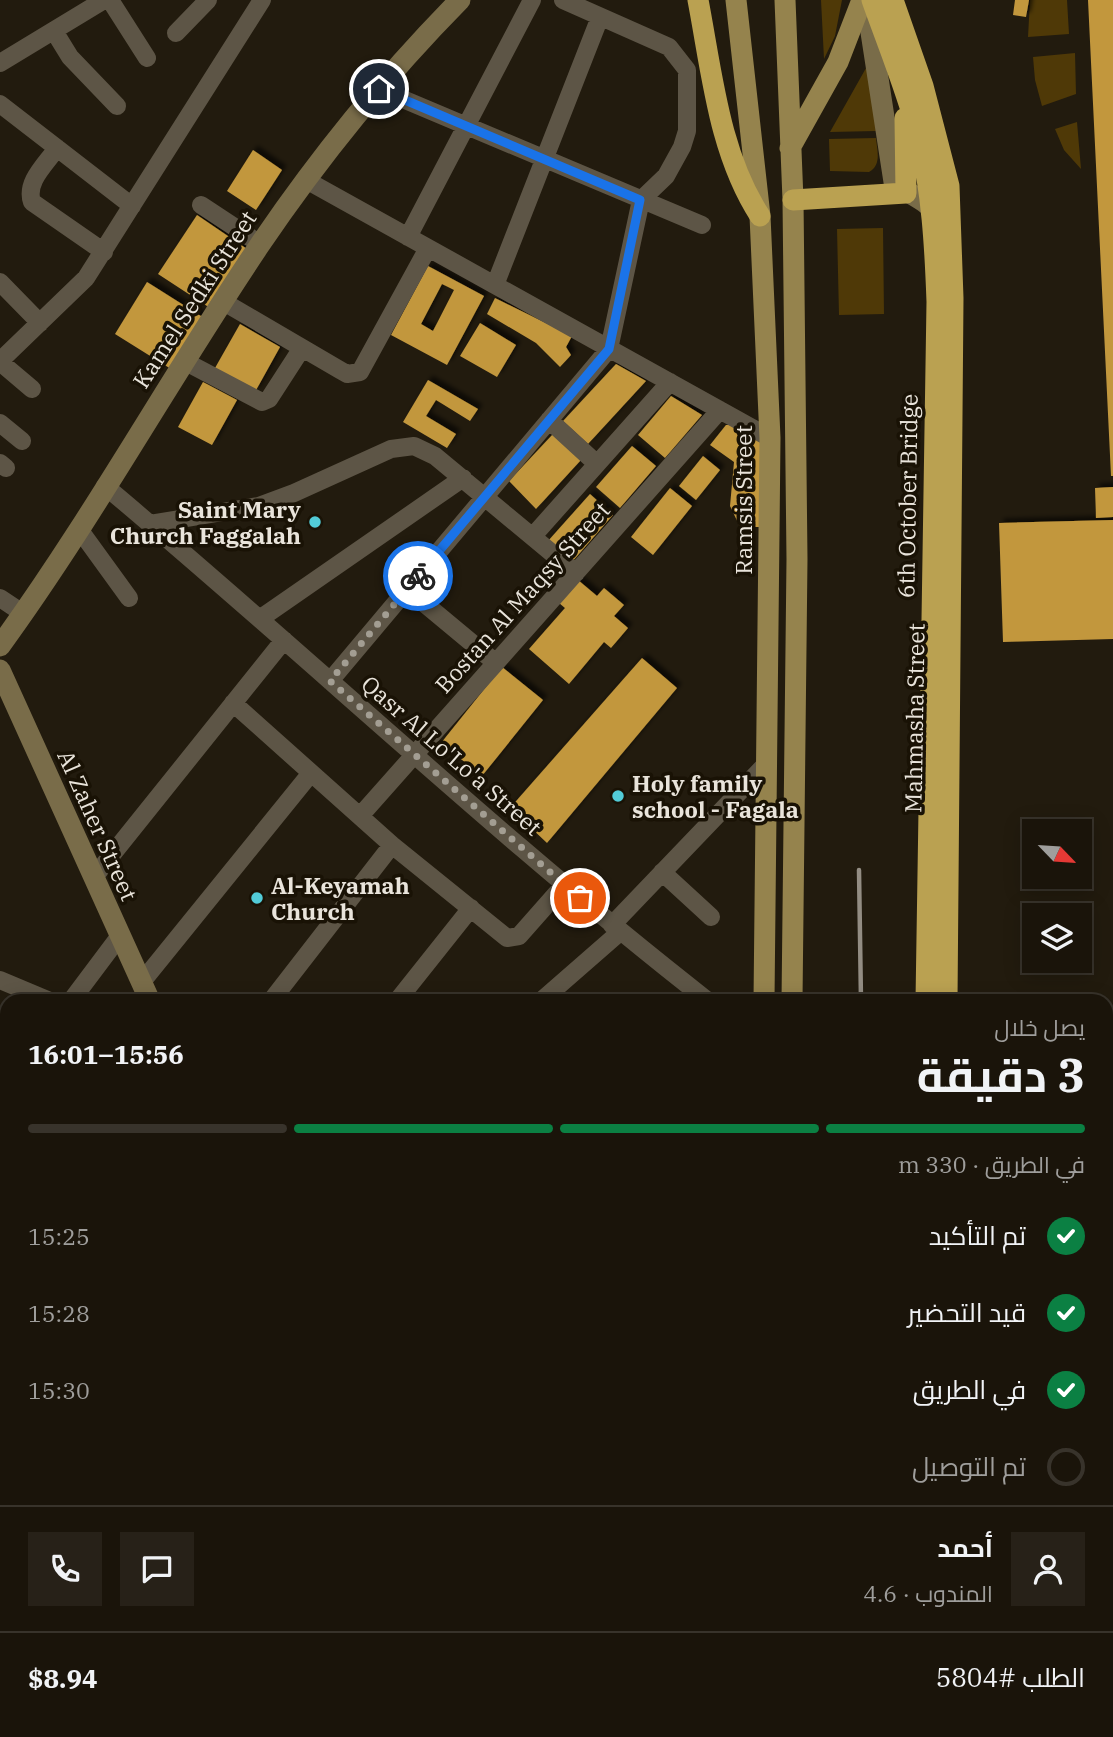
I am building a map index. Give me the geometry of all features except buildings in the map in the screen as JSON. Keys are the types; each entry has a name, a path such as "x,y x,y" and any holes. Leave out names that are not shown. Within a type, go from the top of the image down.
{"highway":[{"path":"698,0 723,129 740,186 760,216"},
{"name":"6th October Bridge","path":"873,0 918,136 932,205 937,302 926,994"},
{"name":"6th October Bridge","path":"893,0 938,139 948,186 953,298 947,994"},
{"path":"793,200 906,193 903,0"},
{"path":"934,994 938,974"}],"main road":[{"name":"Kamel Sedki Street","path":"0,646 79,529 260,244 306,180 379,89 460,0"},
{"name":"Ramsis Street","path":"736,0 746,62 760,216 770,438 764,994"},
{"path":"785,0 793,200 797,559 792,994"},
{"path":"790,148 838,62 864,0"},
{"name":"Mahmasha Street","path":"864,0 894,182 906,193 931,206 942,229 945,335 938,994"},
{"name":"Al Zaher Street","path":"0,670 146,992"}],"street":[{"path":"0,63 104,0"},
{"path":"110,0 147,58"},
{"path":"176,33 208,0"},
{"path":"32,388 0,361 86,278 262,0"},
{"path":"408,237 532,0"},
{"path":"330,681 609,349 640,200 666,176 682,147 688,107 687,70 669,47 563,0"},
{"path":"495,285 600,17"},
{"path":"54,31 70,57 117,106"},
{"path":"379,89 702,225"},
{"path":"0,104 132,206"},
{"path":"57,148 31,184 29,194 32,202 104,252"},
{"path":"306,180 770,438"},
{"path":"201,205 260,244"},
{"path":"222,302 340,370 354,374 363,369 428,248"},
{"path":"0,282 40,323"},
{"path":"184,361 262,402 269,399 302,348"},
{"path":"533,536 670,382"},
{"name":"Bostan Al Maqsy Street","path":"360,816 720,410"},
{"path":"549,421 597,464"},
{"path":"0,423 22,441"},
{"path":"150,524 259,506 402,446 425,450 486,496 576,573"},
{"path":"261,618 463,478"},
{"name":"Qasr Al Lo'Lo'a Street","path":"105,486 261,618 413,756 616,929 699,994"},
{"path":"79,529 129,597"},
{"path":"407,589 496,663"},
{"path":"0,597 23,614"},
{"path":"94,877 284,640"},
{"path":"233,703 392,845 507,938 515,938 564,885"},
{"path":"548,994 616,929 662,872 768,762"},
{"path":"146,992 311,773"},
{"path":"276,994 392,845"},
{"path":"662,872 711,917"},
{"path":"403,994 471,908"},
{"path":"76,994 119,937"},
{"path":"0,980 33,994"}],"shaded area":[{"path":"821,0 842,0 835,36 824,59"},
{"path":"1030,0 1067,0 1069,34 1028,37"},
{"path":"1075,53 1076,94 1042,106 1035,80 1033,57"},
{"path":"870,61 876,131 830,132"},
{"path":"1077,122 1081,169 1064,150 1055,129"},
{"path":"876,138 877,161 869,172 830,171 829,139"},
{"path":"883,228 884,314 839,315 837,229"}],"railway":[{"path":"859,870 861,994"}],"way so far":[{"path":"418,576 330,681 413,756 580,898"}],"place":[{"name":"Saint Mary Church Faggalah","path":"315,522"},
{"name":"Holy family school - Fagala","path":"618,796"},
{"name":"Al-Keyamah Church","path":"257,898"}],"route":[{"path":"379,89 640,200 609,349 418,576"}]}
